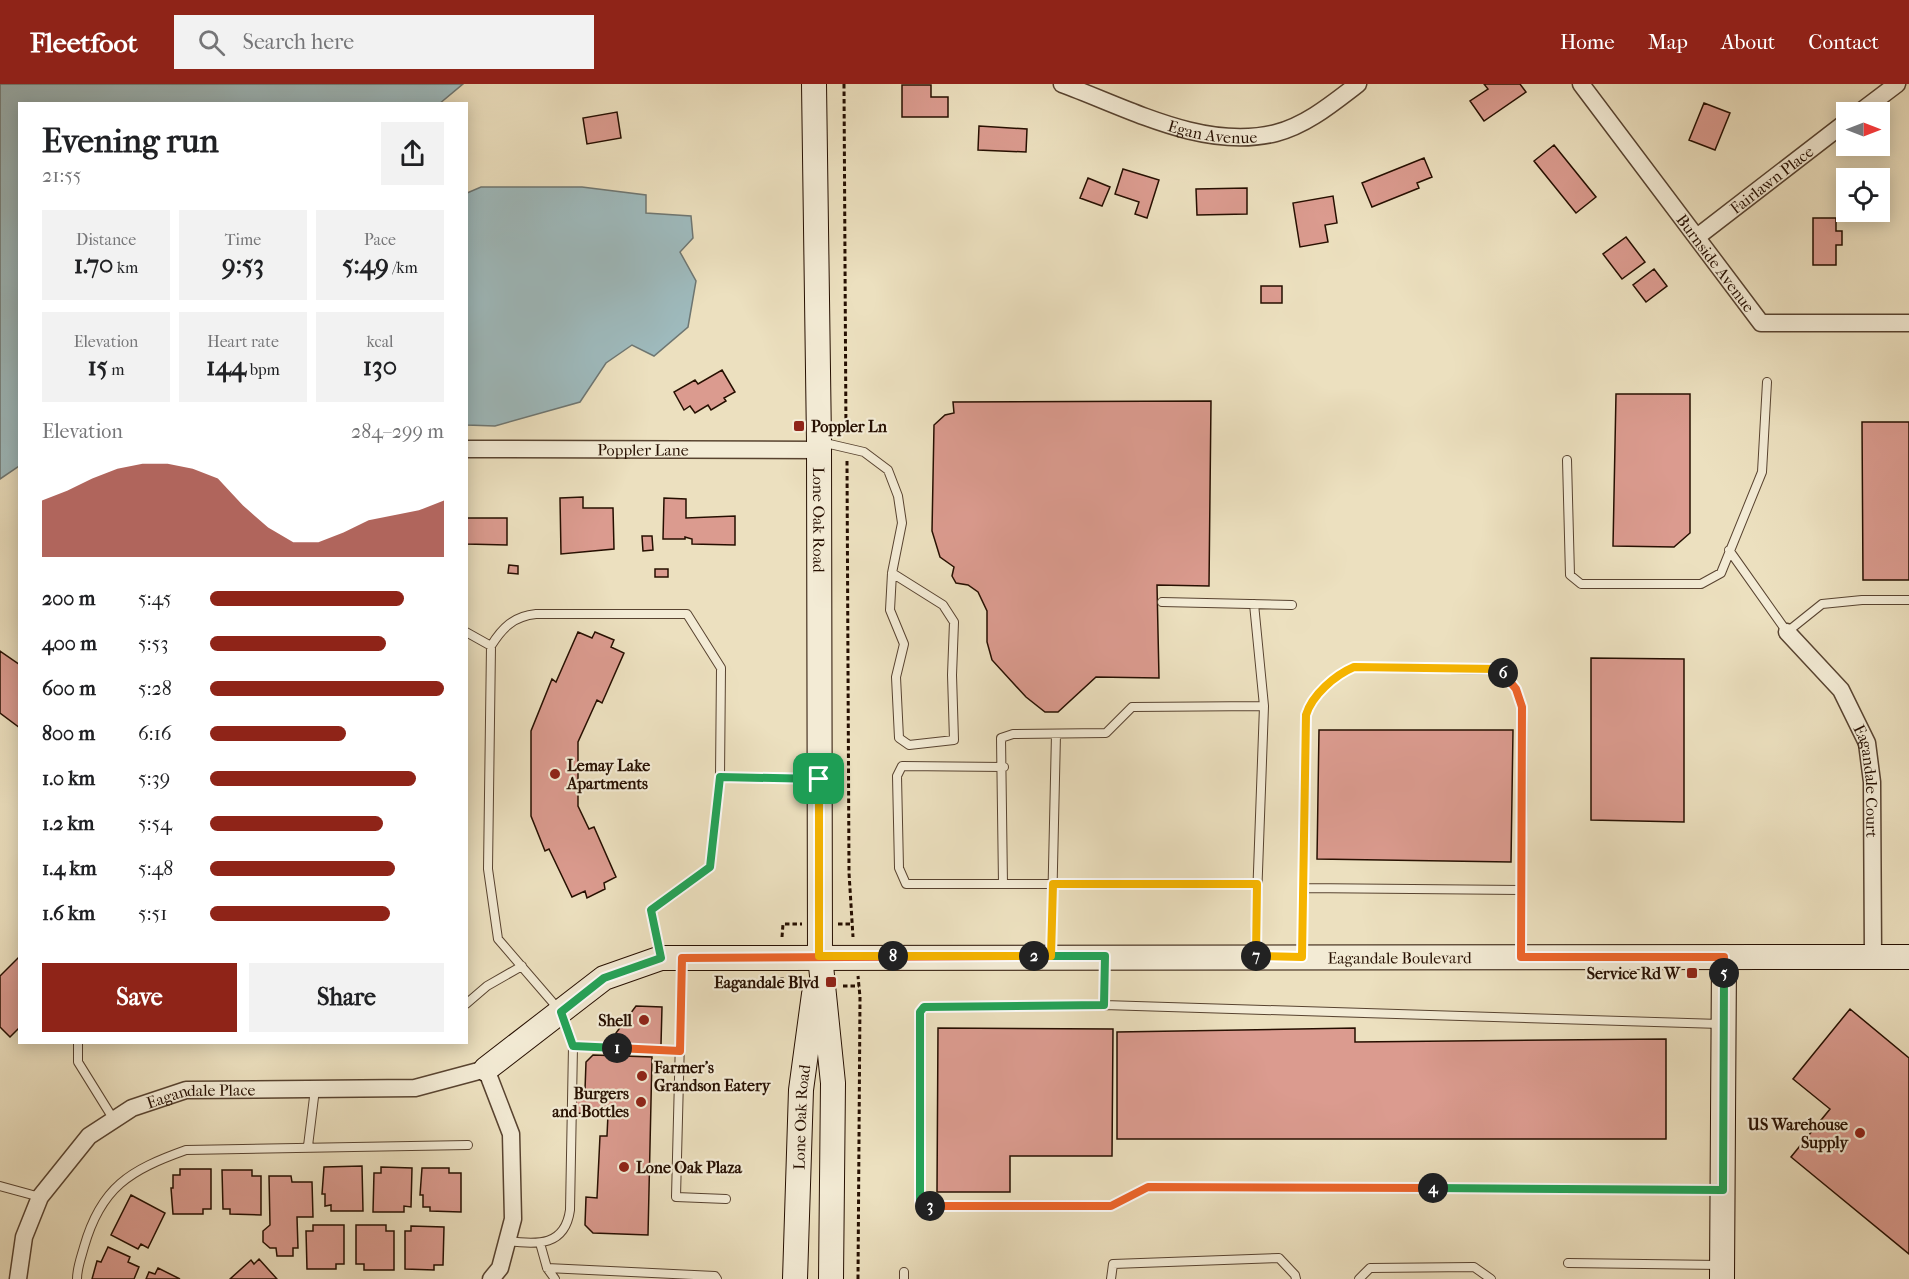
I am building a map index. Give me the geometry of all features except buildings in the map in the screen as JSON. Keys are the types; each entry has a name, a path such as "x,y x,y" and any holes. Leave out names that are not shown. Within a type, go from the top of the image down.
{"street":[{"name":"Lone Oak Road","path":"814,84 819,446 819,956 833,1083 831,1279"},
{"name":"Egan Avenue","path":"1062,84 1189,131 1240,139 1278,133 1316,116 1358,84"},
{"name":"Burnside Avenue","path":"1581,84 1761,322 1909,323"},
{"path":"1873,102 1897,84"},
{"name":"Fairlawn Place","path":"1697,237 1836,131"},
{"name":"Poppler Lane","path":"468,448 819,446"},
{"name":"Eagandale Court","path":"1786,632 1841,690 1867,743 1872,782 1874,957"},
{"name":"Lone Oak Road","path":"795,1279 801,1090 819,956"},
{"name":"Eagandale Boulevard","path":"819,956 1909,957"},
{"name":"Eagandale Place","path":"18,1279 24,1237 40,1197 88,1137 132,1108 186,1090 415,1088 486,1069 604,978 672,958 819,956"},
{"path":"1722,1272 1724,957"},
{"path":"486,1069 512,1134 513,1219 500,1268 491,1279"}],"lane":[{"path":"1566,460 1570,575 1581,584 1701,584 1721,573 1762,472 1767,382"},
{"path":"819,446 864,452 888,470 898,496 902,523 892,573 890,610 900,628 904,644 896,677 899,738 909,745 954,740 952,675 954,622 943,605 892,573"},
{"path":"1729,550 1786,632 1822,604 1862,600 1909,600"},
{"path":"1162,602 1292,605"},
{"path":"1254,604 1264,706 1255,956"},
{"path":"508,1241 540,1243 562,1233 567,1226 570,1210 573,1046 561,1012 498,939 488,869 491,646 509,623 530,615 687,614 721,668 720,777 710,867 651,910 672,958 680,1051 676,1197 726,1199"},
{"path":"468,633 491,646"},
{"path":"1302,957 1306,715 1317,696 1343,671 1354,667 1497,669 1506,675 1516,689 1522,707 1521,957"},
{"path":"1003,884 1004,767 1001,738 1013,734 1106,733 1132,707 1264,706"},
{"path":"1051,956 1056,734"},
{"path":"1004,767 902,766 897,776 899,868 906,884 1257,884"},
{"path":"720,777 819,779"},
{"path":"1303,888 1521,890"},
{"path":"1104,1005 1105,956"},
{"path":"468,1002 522,966"},
{"path":"468,992 478,995"},
{"path":"1723,1190 1148,1187 1111,1206 923,1204 920,1201 921,1009 1104,1005 1724,1024"},
{"path":"78,1044 78,1062 114,1120"},
{"path":"573,1046 680,1051"},
{"path":"308,1146 315,1089"},
{"path":"77,1279 88,1234 106,1196 146,1164 186,1150 308,1146 468,1145"},
{"path":"0,1186 40,1197"},
{"path":"540,1243 547,1268 555,1279"},
{"path":"1111,1279 1113,1264 1279,1258 1296,1279"},
{"path":"1568,1263 1722,1272"},
{"path":"1359,1279 1370,1268 1474,1267 1491,1279"},
{"path":"547,1268 645,1276 715,1276 717,1279"}],"path":[{"path":"844,84 852,924"},
{"path":"858,1279 859,986"}],"water":[{"path":"0,84 463,84 441,102 18,102 18,467 0,479"},
{"path":"481,187 582,187 646,195 646,213 691,216 693,238 680,252 696,281 688,327 654,356 632,345 606,363 580,402 495,426 468,425 468,193"}],"place":[{"name":"Poppler Ln","path":"799,426"},
{"name":"Lemay Lake Apartments","path":"555,774"},
{"name":"Service Rd W","path":"1692,973"},
{"name":"Eagandale Blvd","path":"831,982"},
{"name":"Shell","path":"644,1020"},
{"name":"Farmer's Grandson Eatery","path":"642,1076"},
{"name":"Burgers and Bottles","path":"641,1102"},
{"name":"US Warehouse Supply","path":"1860,1133"},
{"name":"Lone Oak Plaza","path":"624,1167"}],"route":[{"path":"1354,667 1497,669 1506,675 1516,689 1522,707 1521,957 1724,957 1723,1190 1148,1187 1111,1206 926,1206 923,1204 920,1201 921,1009 924,1007 1104,1005 1105,956 682,958 680,1051 573,1046 561,1012 604,978 661,958 651,910 710,867 720,777 819,779 819,956 1051,956 1053,884 1257,884 1255,956 1302,957 1306,715 1309,705 1343,671 1354,667"}]}
